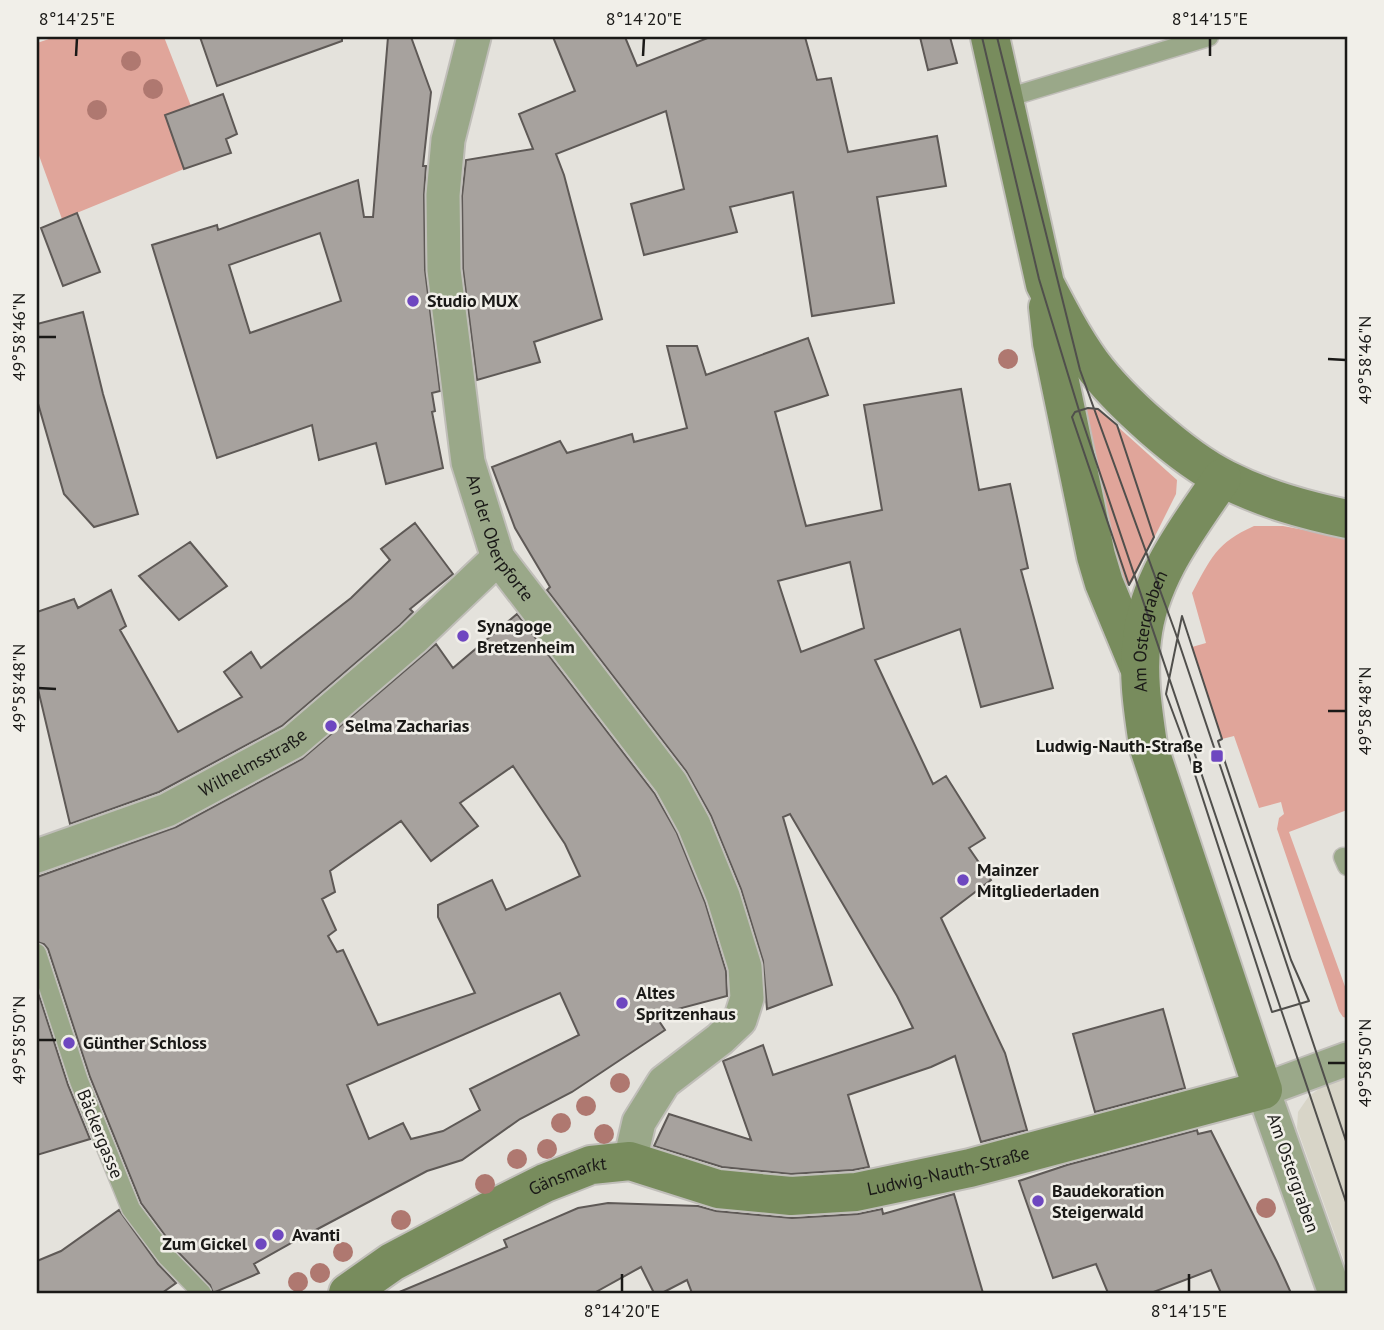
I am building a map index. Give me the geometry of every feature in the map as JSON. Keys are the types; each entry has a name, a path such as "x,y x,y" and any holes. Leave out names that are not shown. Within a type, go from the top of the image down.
{"street":[{"name":"An der Oberpforte","path":"474,37 447,140 443,195 444,270 468,462 498,558 671,783 694,825 723,896 745,967 747,998 740,1020"},
{"path":"990,37 1045,284 1052,343 1096,556 1140,672"},
{"path":"1045,284 1092,364 1173,446 1222,478 1268,498 1347,519"},
{"name":"Am Ostergraben","path":"1222,478 1175,547 1157,581 1142,639 1140,672 1148,745 1263,1090 1335,1293"},
{"name":"Wilhelmsstraße","path":"37,856 167,810 293,741 413,639 498,558"},
{"name":"Gänsmarkt","path":"348,1293 392,1262 545,1183 591,1165 631,1161 639,1122 664,1082 740,1020"},
{"path":"1263,1090 1347,1059"},
{"name":"Ludwig-Nauth-Straße","path":"631,1161 718,1189 791,1196 856,1192 970,1168 1263,1090"}],"lane":[{"path":"1003,99 1209,37"},
{"name":"Bäckergasse","path":"37,953 70,1057 131,1209 167,1257 202,1293"}],"shaded area":[{"path":"55,37 164,37 191,106 165,115 184,169 62,219 37,150 37,43"},
{"path":"1088,408 1098,409 1177,480 1176,494 1132,582 1124,587 1075,412"},
{"path":"1254,526 1283,526 1347,538 1347,810 1289,832 1347,992 1347,1018 1339,1011 1277,829 1279,818 1284,814 1281,802 1259,808 1234,736 1222,739 1192,647 1206,643 1192,593 1204,570 1223,545"},
{"path":"1347,1076 1347,1269 1297,1128 1298,1112 1309,1096 1326,1084"}],"building":[{"path":"200,37 342,37 342,41 217,86"},
{"path":"388,37 411,37 431,92 423,166 426,166 425,270 440,391 432,393 435,411 432,412 443,468 386,484 376,443 319,460 312,425 217,458 152,245 217,225 218,230 358,180 364,217 373,217","holes":["320,233 341,301 250,333 229,265"]},
{"path":"553,37 625,37 637,66 710,37 805,37 817,80 831,78 848,152 937,136 946,186 877,197 894,303 812,316 793,192 730,207 737,232 644,255 631,204 684,189 666,111 556,154 602,319 534,342 540,362 477,380 463,269 462,196 466,160 533,149 519,114 575,91"},
{"path":"920,37 950,37 957,63 928,70"},
{"path":"223,94 237,134 226,139 231,153 184,169 165,115"},
{"path":"77,213 100,272 63,286 41,228"},
{"path":"83,312 103,394 138,514 94,527 64,494 37,400 37,324"},
{"path":"808,338 828,395 775,412 806,526 882,510 864,405 961,389 979,490 1010,484 1028,568 1021,570 1053,688 981,707 960,629 875,660 933,784 946,776 985,838 969,848 991,880 941,918 1005,1053 1027,1130 981,1142 955,1056 931,1067 848,1095 869,1167 791,1174 722,1167 654,1146 669,1114 751,1140 723,1061 763,1045 773,1075 913,1028 790,814 783,817 832,985 767,1009 763,961 741,889 711,816 686,771 547,590 550,587 515,528 492,467 560,441 567,453 632,434 634,442 687,428 667,346 697,346 706,375","holes":["850,562 864,628 801,652 778,581"]},
{"path":"415,523 453,574 410,609 413,612 400,625 282,726 159,792 70,824 37,685 37,612 74,599 78,608 111,590 126,626 120,630 178,732 242,697 224,672 251,652 261,668 351,598 390,560 381,549"},
{"path":"190,542 227,586 179,620 139,576"},
{"path":"517,614 655,794 677,833 705,902 726,971 727,996 655,1015 665,1030 572,1092 520,1119 462,1160 427,1171 295,1241 254,1264 259,1273 213,1293 210,1285 176,1250 141,1203 90,1077 48,949 37,942 37,877 176,827 302,759 436,644 453,668","holes":["513,766 565,844 580,876 506,910 492,880 438,905 438,917 475,993 378,1025 343,950 337,952 328,936 336,930 322,899 335,892 330,871 401,821 431,861 478,826 460,803","560,993 579,1035 470,1089 480,1110 443,1131 411,1139 403,1123 369,1139 347,1085"]},
{"path":"37,989 68,1085 90,1139 37,1155"},
{"path":"1163,1009 1185,1088 1095,1112 1073,1034"},
{"path":"1197,1130 1198,1134 1211,1131 1291,1293 1221,1293 1211,1270 1151,1293 1108,1293 1096,1264 1053,1278 1019,1181 1067,1165"},
{"path":"954,1194 983,1293 692,1293 687,1280 662,1293 654,1293 641,1267 594,1293 397,1293 507,1247 504,1240 578,1208 608,1203 698,1206 716,1211 792,1218 858,1214 882,1209 883,1214"},
{"path":"119,1210 158,1264 176,1283 162,1293 37,1293 37,1261 61,1251"}],"tram line":[{"path":"982,37 1039,279 1081,417 1347,1205"},
{"path":"997,37 1080,370 1177,637 1347,1144"},
{"path":"1088,408 1098,409 1117,425 1154,537 1129,585 1072,417 1075,412 1088,408"},
{"path":"1182,616 1222,739 1218,741 1291,960 1309,1001 1272,1012 1188,753 1166,694 1182,616"}],"place":[{"name":"Studio MUX","path":"413,301"},
{"name":"Synagoge Bretzenheim","path":"463,636"},
{"name":"Selma Zacharias","path":"331,726"},
{"name":"Ludwig-Nauth-Straße B","path":"1217,756"},
{"name":"Mainzer Mitgliederladen","path":"963,880"},
{"name":"Altes Spritzenhaus","path":"622,1003"},
{"name":"Günther Schloss","path":"69,1043"},
{"name":"Baudekoration Steigerwald","path":"1038,1201"},
{"name":"Avanti","path":"278,1235"},
{"name":"Zum Gickel","path":"261,1244"}]}
